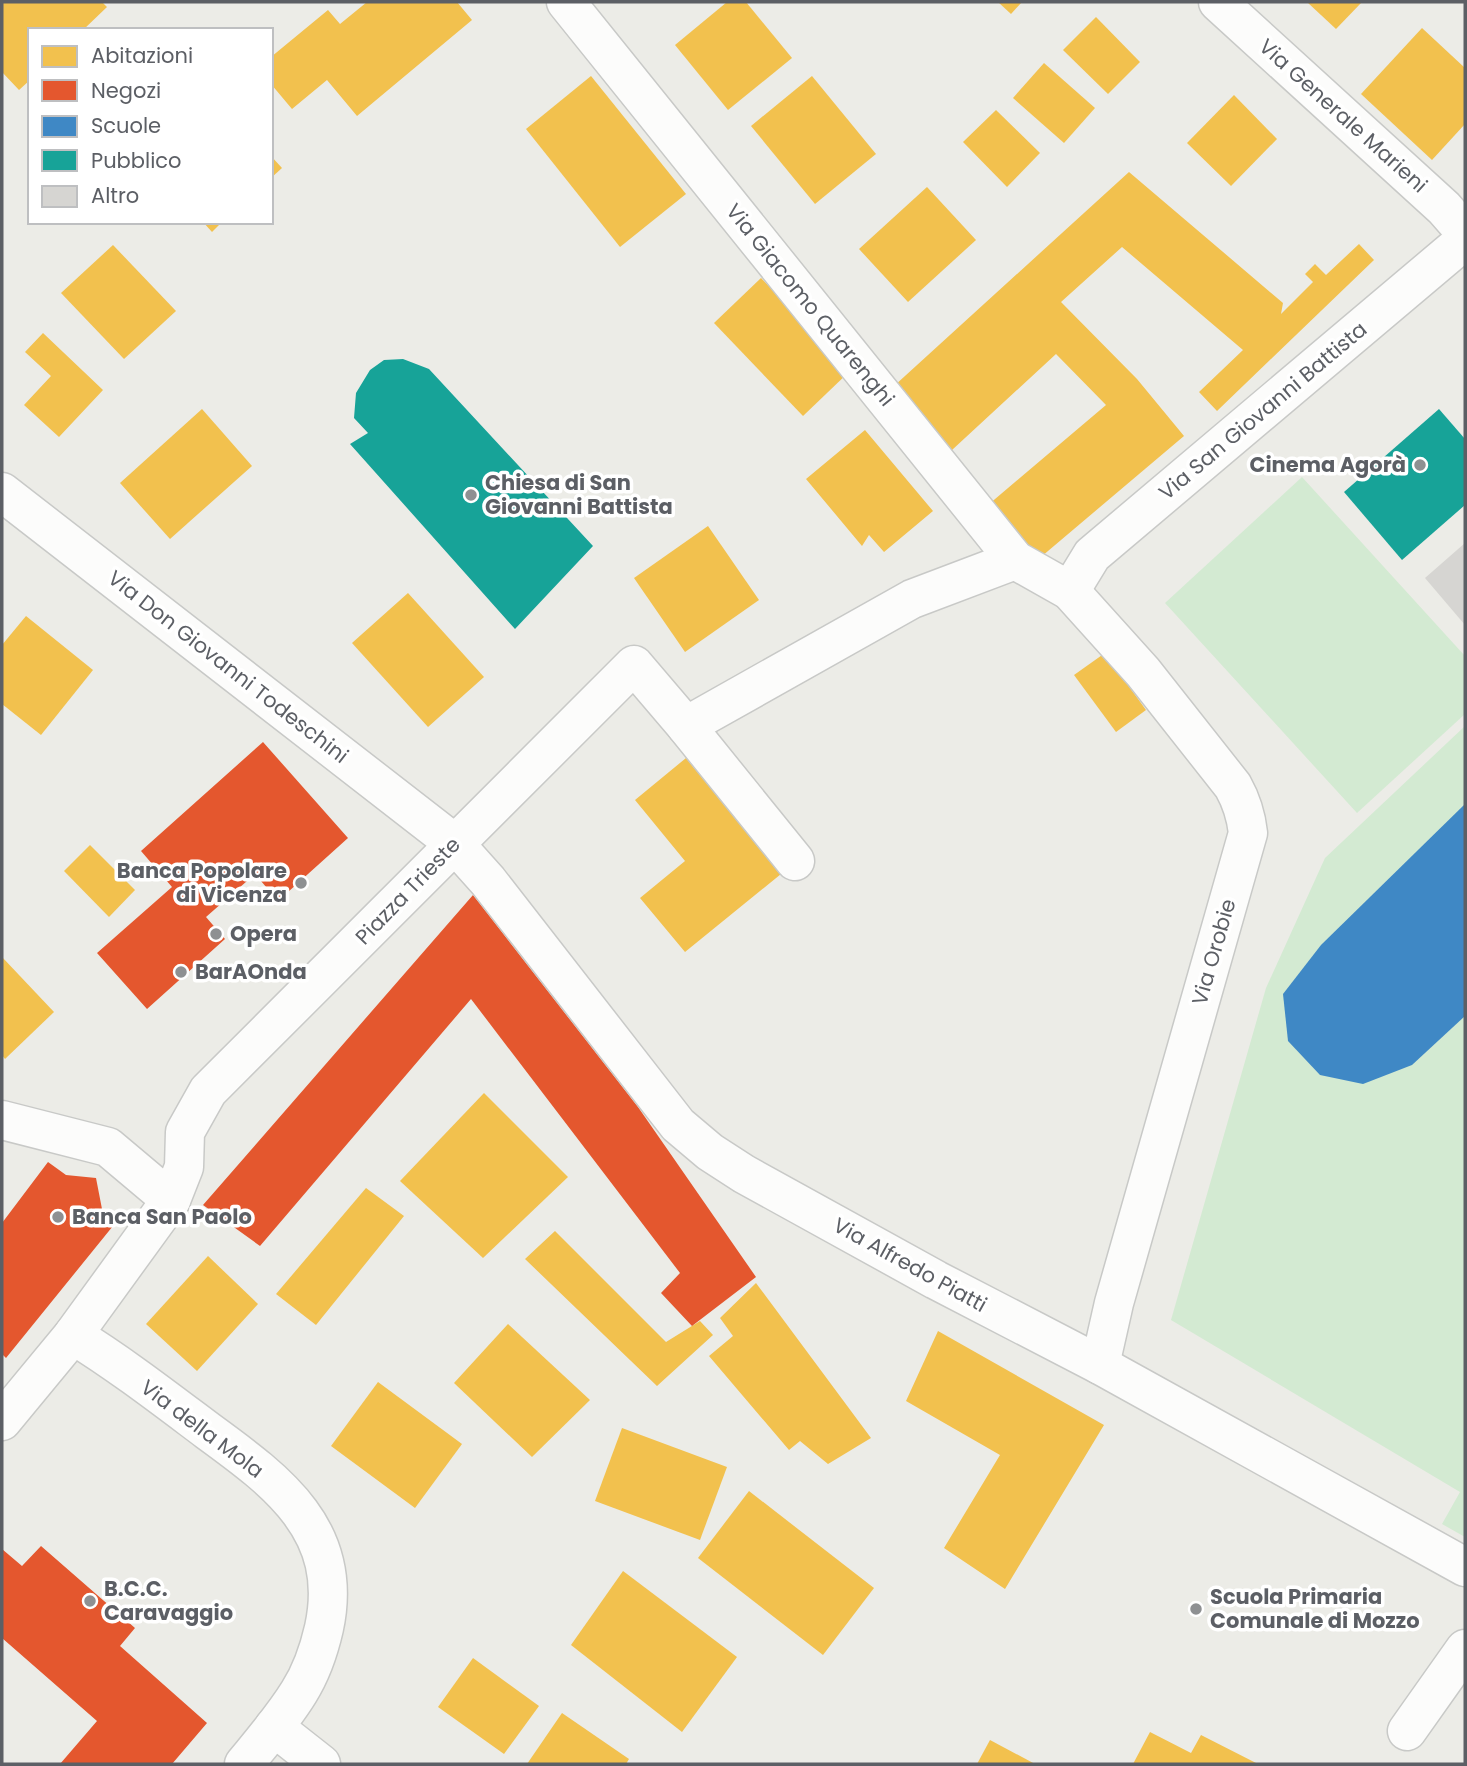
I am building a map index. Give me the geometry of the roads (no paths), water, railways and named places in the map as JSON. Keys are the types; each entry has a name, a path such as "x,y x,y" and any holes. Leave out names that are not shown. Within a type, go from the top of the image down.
{"street":[{"name":"Via Giacomo Quarenghi","path":"566,2 1015,560 1070,591"},
{"name":"Via Generale Marieni","path":"1218,2 1444,208 1465,232"},
{"name":"Via San Giovanni Battista","path":"1070,591 1092,555 1465,240"},
{"name":"Via Don Giovanni Todeschini","path":"2,492 454,843"},
{"path":"686,726 912,599 1015,560"},
{"name":"Via Orobie","path":"1070,591 1143,672 1233,786 1246,816 1248,833 1114,1303 1100,1364"},
{"name":"Piazza Trieste","path":"2,1421 73,1335 171,1200 184,1167 185,1132 208,1091 634,665 794,861"},
{"name":"Via Alfredo Piatti","path":"454,843 488,880 677,1125 710,1152 744,1174 936,1280 1100,1364 1465,1567"},
{"path":"2,1120 108,1147 171,1200"},
{"name":"Via della Mola","path":"73,1335 253,1463 299,1509 313,1529 322,1550 328,1607 320,1648 300,1691 244,1764"},
{"path":"1407,1731 1465,1649"},
{"path":"274,1727 321,1764"}],"place":[{"name":"Cinema Agorà","path":"1420,465"},
{"name":"Chiesa di San Giovanni Battista","path":"471,495"},
{"name":"Banca Popolare di Vicenza","path":"301,883"},
{"name":"Opera","path":"216,934"},
{"name":"BarAOnda","path":"181,972"},
{"name":"Banca San Paolo","path":"58,1217"},
{"name":"B.C.C. Caravaggio","path":"90,1601"},
{"name":"Scuola Primaria Comunale di Mozzo","path":"1196,1609"}]}
